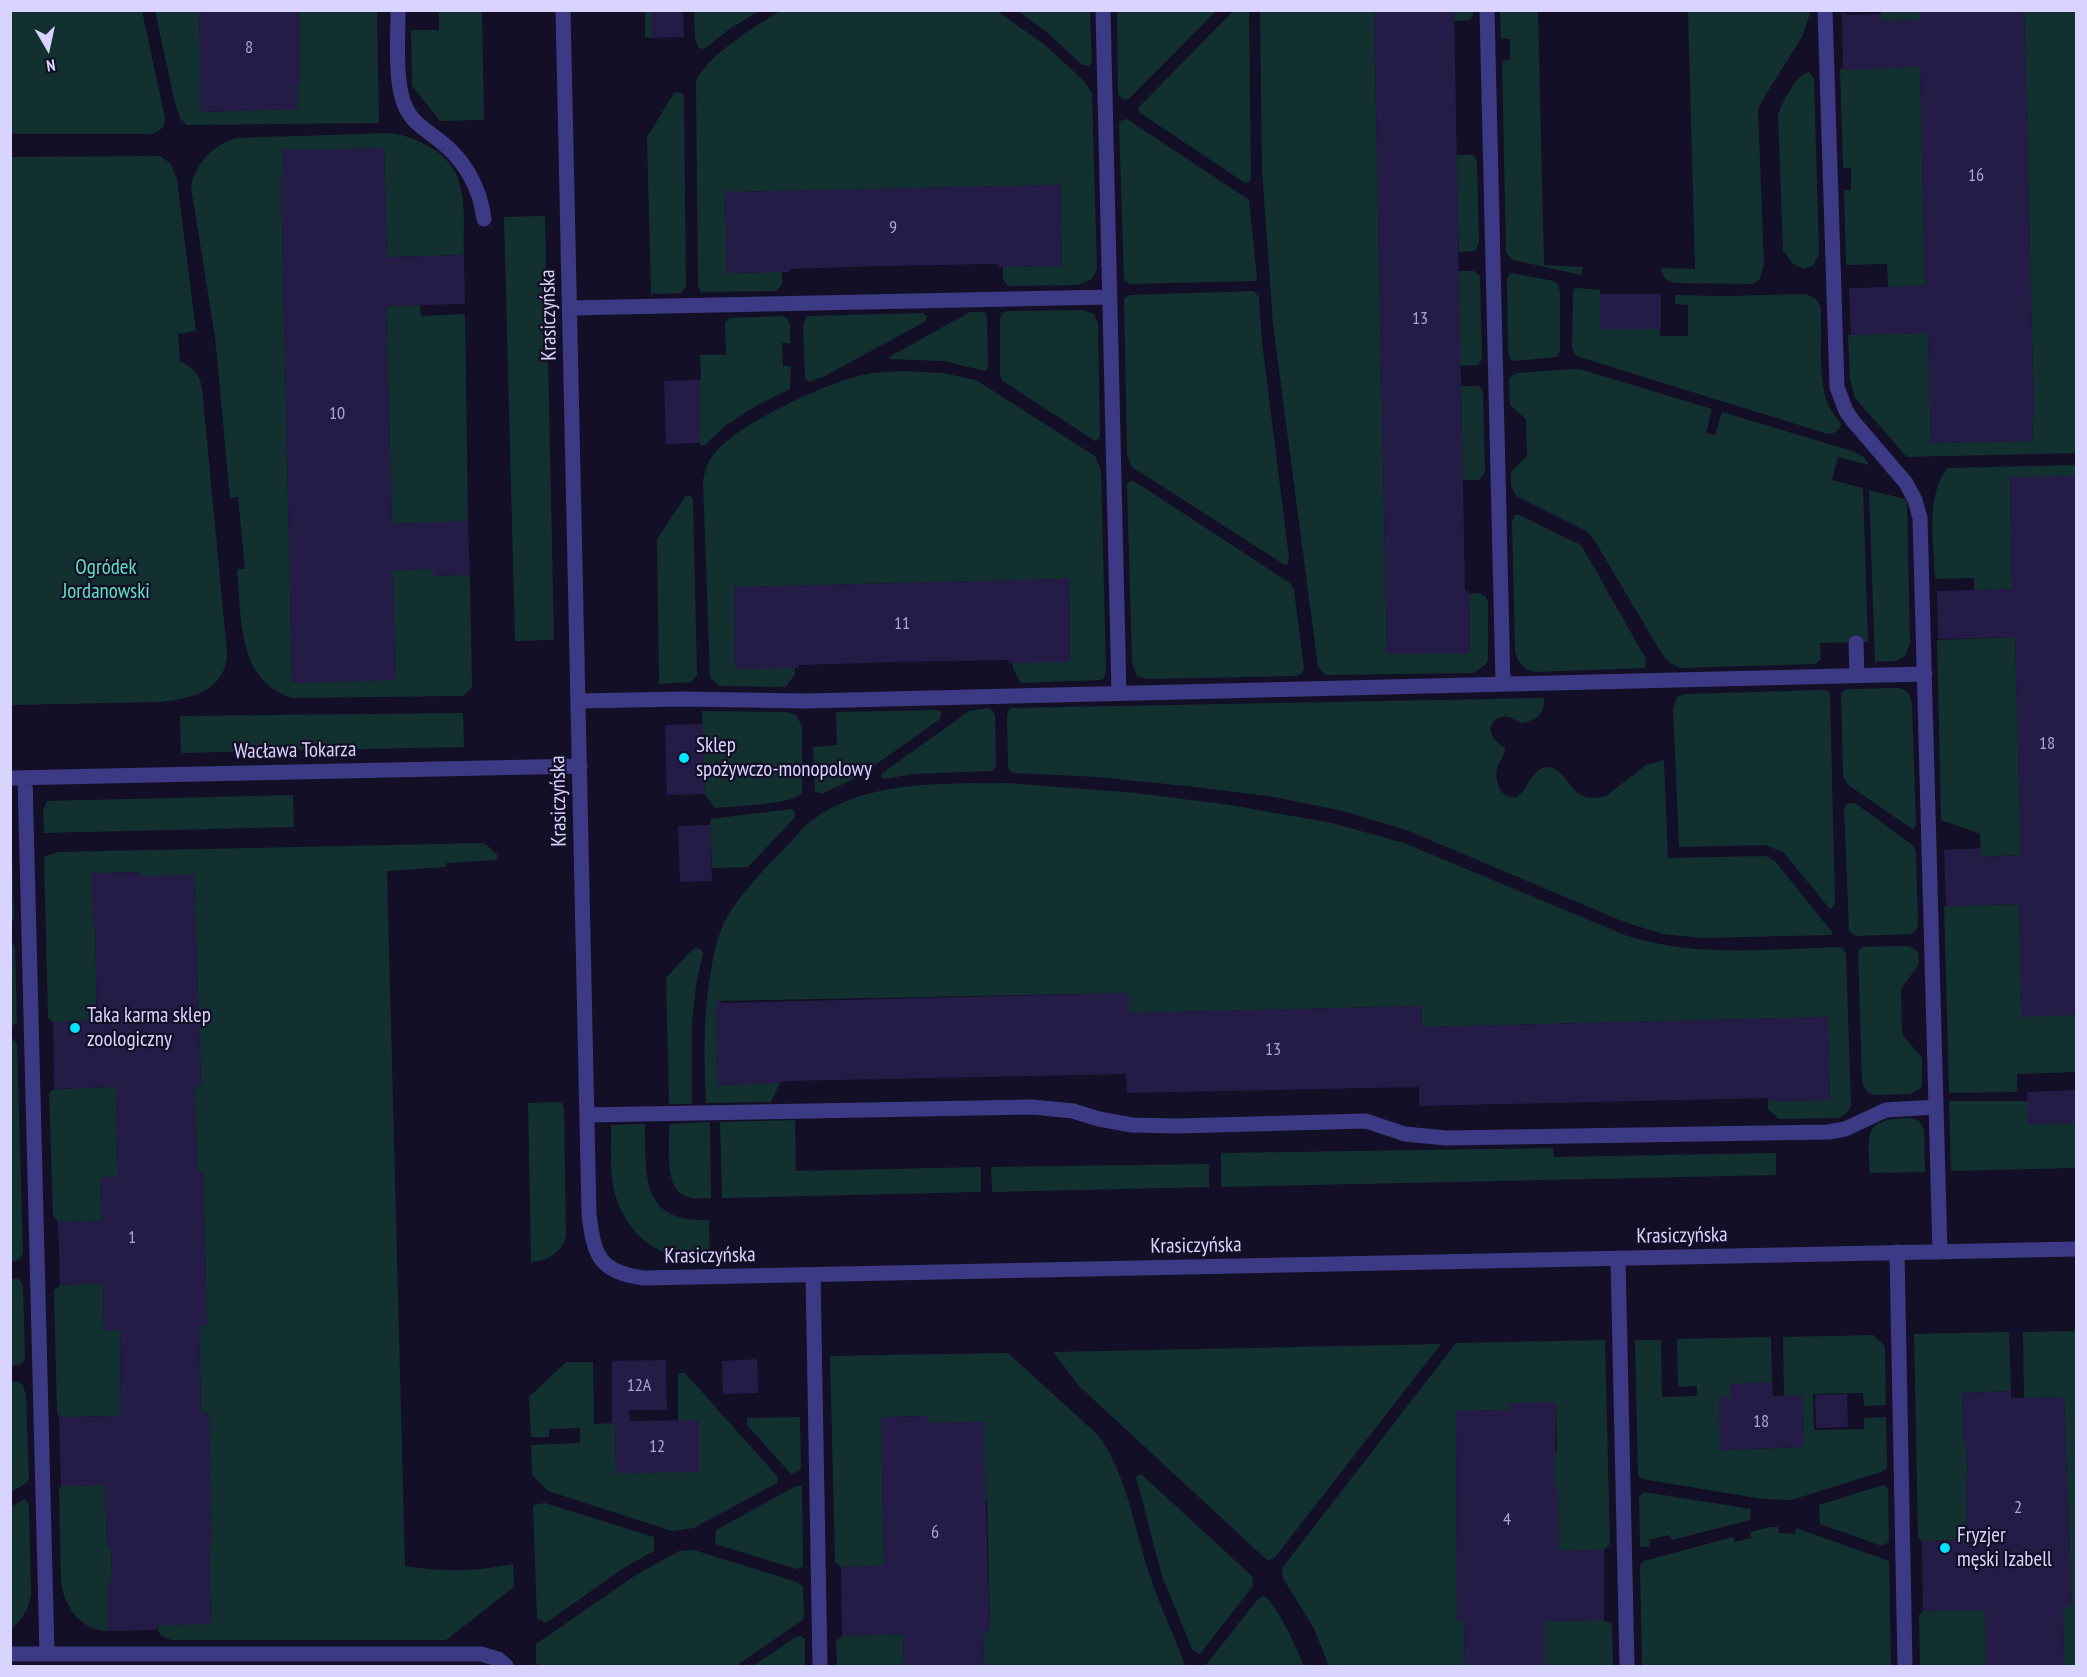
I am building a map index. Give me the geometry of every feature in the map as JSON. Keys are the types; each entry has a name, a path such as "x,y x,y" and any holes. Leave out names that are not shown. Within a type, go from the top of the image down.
{"street":[{"path":"398,10 399,85 403,102 412,118 446,145 467,170 480,194 484,219"},
{"name":"Krasiczyńska","path":"563,10 587,1115 591,1228 593,1243 607,1266 618,1273 644,1278 2076,1249"},
{"path":"1103,10 1119,693"},
{"path":"1487,10 1503,684"},
{"path":"1826,10 1837,387 1846,411 1906,483 1916,500 1919,511 1940,1252"},
{"path":"569,308 1109,297"},
{"path":"1856,642 1857,675"},
{"path":"578,701 683,699 807,701 1925,674"},
{"name":"Wacława Tokarza","path":"18,778 579,766"},
{"path":"18,778 47,1653"},
{"path":"587,1115 1032,1107 1073,1111 1132,1125 1359,1121 1378,1124 1405,1134 1446,1138 1828,1132 1845,1129 1886,1110 1936,1107"},
{"path":"1897,1252 1905,1666"},
{"path":"1618,1258 1627,1666"},
{"path":"813,1275 820,1666"},
{"path":"10,1654 481,1654 498,1659 506,1666"}],"green space":[{"path":"694,10 759,11 731,28 704,49 699,48 695,39"},
{"path":"1117,10 1216,11 1129,99 1123,100 1118,94"},
{"path":"10,11 142,11 165,118 163,127 150,134 11,134"},
{"path":"155,11 199,11 202,112 297,109 297,85 300,85 299,11 377,11 379,123 187,125 180,118 175,103"},
{"path":"439,11 482,11 484,120 440,121 412,86 411,30 439,30"},
{"path":"645,11 652,11 652,38 645,37"},
{"path":"780,11 997,11 1045,45 1083,80 1092,93 1097,269 1092,279 1078,285 1008,286 1003,279 1003,267 1062,266 1060,183 1056,185 730,192 730,190 725,190 727,273 782,272 782,284 777,291 701,292 698,286 696,81 710,61 721,51"},
{"path":"1018,11 1093,11 1090,12 1092,62 1089,66 1082,65 1049,34"},
{"path":"1233,11 1249,11 1251,178 1245,183 1139,112 1138,108"},
{"path":"1260,11 1374,11 1387,654 1470,652 1469,594 1479,593 1486,597 1488,602 1488,660 1474,673 1326,675 1318,667 1273,324 1262,170"},
{"path":"1454,11 1474,11 1469,20 1454,21"},
{"path":"1500,11 1538,11 1544,265 1583,267 1581,275 1513,260 1506,253 1502,61 1510,60 1510,39 1501,38"},
{"path":"1688,11 1811,11 1802,37 1758,109 1764,265 1760,279 1753,284 1674,283 1662,274 1661,268 1695,269"},
{"path":"1881,11 1920,11 1920,20 1881,21"},
{"path":"2024,11 2076,11 2076,453 1907,457 1855,398 1850,379 1848,335 1928,333 1931,443 2033,441"},
{"path":"1920,67 1925,286 1888,287 1887,264 1846,265 1844,190 1851,190 1851,168 1843,168 1840,69"},
{"path":"1809,72 1814,79 1819,253 1814,265 1804,269 1793,264 1783,250 1778,115 1795,83"},
{"path":"679,92 684,98 686,286 681,293 651,294 647,137 674,93"},
{"path":"1127,119 1249,200 1256,281 1130,284 1124,280 1119,123"},
{"path":"388,133 423,143 442,155 452,166 462,193 464,255 387,257 384,148 283,151 283,175 281,176 292,682 395,680 393,570 433,569 433,576 468,575 470,577 472,688 463,696 292,698 274,689 260,677 245,645 237,569 245,569 238,497 230,498 215,337 191,187 196,171 206,156 220,145 236,138"},
{"path":"1456,155 1474,155 1477,161 1479,243 1475,251 1459,252"},
{"name":"Ogródek Jordanowski","path":"160,156 171,164 177,179 196,331 178,334 180,361 195,372 202,388 227,652 225,665 221,675 206,690 172,701 11,705 11,157"},
{"path":"545,216 554,640 515,641 504,217"},
{"path":"1459,271 1474,271 1480,276 1482,359 1478,365 1460,366"},
{"path":"1510,273 1554,281 1558,285 1560,351 1557,357 1515,361 1510,359 1507,279"},
{"path":"1574,289 1600,290 1600,329 1660,329 1660,336 1688,336 1688,305 1675,304 1675,295 1804,294 1813,297 1821,310 1823,386 1830,408 1841,423 1840,428 1828,434 1576,356 1572,348 1573,293"},
{"path":"1254,291 1259,297 1262,342 1289,558 1288,564 1285,565 1132,467 1127,455 1124,298 1130,295"},
{"path":"420,305 421,316 465,314 468,521 392,524 386,306"},
{"path":"1083,310 1094,314 1098,324 1100,438 1095,441 1003,381 1000,375 1000,319 1002,313"},
{"path":"970,312 984,312 987,316 988,367 986,371 943,361 890,359 889,357"},
{"path":"923,313 927,316 926,321 825,376 809,382 805,378 803,325 807,316"},
{"path":"781,316 787,318 790,325 790,343 782,343 783,366 791,366 790,389 756,406 725,426 705,445 700,446 700,355 726,355 725,322 730,318"},
{"path":"1574,369 1712,409 1706,433 1715,435 1722,412 1852,451 1864,457 1869,465 1838,457 1832,480 1863,488 1868,642 1820,643 1821,659 1815,664 1681,668 1670,663 1662,654 1593,538 1586,531 1516,496 1511,486 1511,472 1527,456 1526,419 1510,405 1509,378 1516,373"},
{"path":"903,371 943,373 976,380 1095,456 1101,470 1106,670 1101,680 1021,683 1013,669 1013,662 1070,661 1069,578 734,586 735,669 795,667 795,674 786,687 720,686 710,678 703,481 711,458 742,430 807,395 866,374"},
{"path":"1461,386 1479,386 1483,391 1485,473 1479,480 1463,480"},
{"path":"2076,465 2076,476 2010,478 2012,589 1974,590 1974,578 1935,579 1933,507 1940,480 1947,468"},
{"path":"1130,481 1134,481 1290,583 1294,590 1304,668 1302,674 1146,679 1137,676 1132,663 1127,485"},
{"path":"1869,490 1905,499 1907,502 1910,643 1905,656 1897,661 1875,662"},
{"path":"689,495 693,499 697,675 691,682 659,684 657,539 685,497"},
{"path":"1515,515 1579,544 1583,548 1646,659 1645,668 1534,672 1522,665 1515,652 1512,522"},
{"path":"2015,637 2021,855 1981,857 1980,834 1941,820 1937,640"},
{"path":"1898,688 1908,692 1912,703 1916,826 1912,829 1847,784 1843,776 1841,693 1848,689"},
{"path":"1824,690 1830,695 1835,902 1830,909 1784,853 1766,845 1679,847 1673,708 1677,697 1685,694"},
{"path":"1544,698 1543,708 1536,718 1521,723 1512,718 1499,717 1491,726 1495,739 1505,748 1496,776 1499,787 1505,795 1513,798 1519,796 1537,771 1552,768 1585,797 1606,796 1646,765 1664,760 1668,858 1766,856 1775,861 1832,932 1832,935 1701,938 1663,934 1624,922 1409,831 1343,811 1274,797 1187,786 1097,777 1014,773 1008,766 1007,717 1011,708"},
{"path":"988,708 995,715 996,766 992,771 914,774 884,779 881,777 881,774 969,711"},
{"path":"937,710 941,712 940,719 858,777 822,794 815,792 813,747 837,745 836,712"},
{"path":"702,711 786,712 796,715 802,726 802,793 786,800 715,808 705,794"},
{"path":"463,713 464,747 181,753 180,716"},
{"path":"1008,783 1136,793 1230,805 1332,823 1404,843 1625,935 1651,942 1678,947 1731,950 1840,947 1846,955 1851,1105 1846,1114 1837,1118 1779,1119 1768,1109 1768,1101 1830,1100 1827,1017 1422,1027 1421,1006 1129,1013 1129,993 716,1001 718,1085 780,1083 771,1102 706,1103 705,1023 716,944 728,915 765,868 806,825 828,810 852,799 903,787"},
{"path":"293,795 294,827 44,833 43,811 47,801"},
{"path":"1848,803 1855,803 1914,846 1918,924 1912,934 1856,936 1849,931 1844,808"},
{"path":"792,809 795,817 748,867 712,868 710,819"},
{"path":"484,843 497,854 497,860 446,863 446,867 387,871 405,1566 459,1570 485,1569 513,1564 514,1587 446,1640 172,1640 166,1638 160,1634 157,1625 211,1623 209,1546 212,1545 208,1413 201,1414 199,1327 207,1326 203,1172 197,1171 195,1086 201,1085 194,876 141,876 141,872 92,873 97,1021 53,1022 48,1018 44,857 58,852"},
{"path":"10,854 12,854 14,918 11,926"},
{"path":"2019,904 2022,1016 2076,1015 2076,1072 2017,1074 2017,1092 1949,1093 1944,906"},
{"path":"11,942 15,946 17,1023 12,1026"},
{"path":"1909,946 1918,952 1919,964 1901,989 1902,1034 1922,1058 1921,1088 1911,1094 1874,1095 1867,1092 1862,1083 1858,951 1863,947"},
{"path":"701,949 703,954 696,985 692,1023 692,1104 669,1104 666,978 692,950"},
{"path":"10,1039 14,1039 17,1044 23,1253 20,1259 11,1262"},
{"path":"116,1087 118,1177 101,1177 102,1221 58,1222 53,1215 49,1093 54,1089"},
{"path":"1949,1101 2028,1101 2029,1124 2076,1123 2076,1168 1951,1171"},
{"path":"528,1103 562,1103 564,1108 566,1236 561,1247 553,1255 531,1262"},
{"path":"1911,1118 1919,1121 1924,1129 1925,1172 1870,1173 1869,1137 1872,1130 1884,1121"},
{"path":"795,1120 796,1171 981,1167 981,1192 722,1198 720,1122"},
{"path":"710,1122 711,1198 686,1197 677,1190 670,1173 669,1124"},
{"path":"645,1124 647,1178 652,1193 659,1205 670,1214 686,1219 709,1220 710,1256 678,1256 665,1253 644,1240 627,1221 621,1210 612,1178 611,1125"},
{"path":"1553,1148 1554,1157 1776,1153 1776,1175 1221,1187 1221,1153"},
{"path":"1209,1164 1209,1187 992,1192 991,1167"},
{"path":"10,1278 19,1279 23,1285 25,1358 22,1364 11,1367"},
{"path":"103,1283 104,1330 120,1329 121,1416 59,1417 57,1413 54,1290 60,1285"},
{"path":"2076,1331 2076,1666 2064,1666 2063,1607 2072,1606 2064,1397 2024,1398 2023,1332"},
{"path":"2009,1332 2011,1391 1962,1393 1968,1477 1966,1477 1967,1540 1922,1541 1918,1537 1914,1334"},
{"path":"1873,1335 1885,1346 1886,1405 1864,1406 1863,1393 1813,1394 1814,1430 1864,1429 1864,1418 1886,1417 1887,1468 1881,1472 1791,1500 1763,1499 1643,1479 1638,1476 1635,1340 1661,1340 1662,1397 1697,1396 1697,1386 1678,1387 1677,1339 1771,1337 1772,1382 1730,1397 1719,1398 1721,1450 1803,1447 1802,1395 1784,1396 1783,1337"},
{"path":"1605,1340 1610,1544 1604,1550 1559,1551 1558,1488 1555,1488 1556,1403 1509,1403 1509,1410 1456,1411 1457,1620 1464,1621 1465,1666 1329,1666 1314,1629 1283,1578 1282,1568 1456,1343"},
{"path":"1441,1344 1276,1556 1267,1560 1080,1387 1053,1352"},
{"path":"1008,1353 1098,1435 1108,1451 1123,1485 1154,1588 1185,1666 984,1666 983,1631 990,1630 987,1501 985,1500 982,1422 929,1423 928,1416 881,1417 884,1566 841,1567 835,1562 830,1356"},
{"path":"566,1362 593,1362 594,1424 615,1423 616,1473 699,1471 699,1420 678,1421 678,1373 685,1373 778,1477 777,1483 694,1528 672,1531 548,1491 532,1475 531,1445 580,1443 580,1428 549,1429 549,1437 531,1437 529,1397"},
{"path":"16,1381 22,1384 26,1394 29,1479 11,1492 10,1382"},
{"path":"800,1417 801,1469 792,1475 747,1425 747,1418"},
{"path":"1141,1474 1252,1576 1253,1586 1200,1654 1193,1651 1162,1576 1136,1477"},
{"path":"105,1485 107,1546 111,1547 112,1582 108,1583 108,1631 90,1627 83,1622 66,1601 61,1583 59,1489 61,1486"},
{"path":"1883,1485 1888,1488 1889,1542 1882,1546 1820,1524 1819,1505"},
{"path":"796,1486 802,1486 803,1567 796,1569 715,1544 716,1530"},
{"path":"1644,1492 1751,1509 1750,1520 1672,1540 1669,1535 1649,1540 1650,1546 1640,1546 1639,1497"},
{"path":"24,1499 29,1504 31,1596 22,1618 11,1630 11,1507"},
{"path":"545,1503 654,1537 654,1551 622,1569 546,1623 537,1618 533,1505"},
{"path":"1779,1527 1778,1533 1795,1534 1796,1528 1889,1561 1891,1666 1642,1666 1640,1565 1644,1561 1733,1537 1735,1542 1751,1538 1750,1532"},
{"path":"694,1550 797,1582 803,1587 804,1619 736,1666 546,1666 536,1664 536,1644 636,1575 679,1551"},
{"path":"1264,1596 1281,1618 1304,1666 1205,1666 1258,1599"},
{"path":"1985,1610 1986,1666 1920,1666 1919,1615 1923,1611"},
{"path":"1604,1620 1612,1624 1613,1666 1545,1666 1545,1621"},
{"path":"903,1634 904,1666 837,1666 836,1641 842,1636"},
{"path":"801,1636 805,1639 805,1666 753,1666 796,1637"}],"building":[{"path":"199,10 299,10 298,109 201,112"},
{"path":"652,10 683,10 684,37 652,38"},
{"path":"1374,10 1454,10 1465,591 1469,591 1470,653 1387,654"},
{"path":"1920,10 2024,10 2033,441 1931,443 1928,333 1851,335 1849,288 1925,286 1920,67 1843,70 1842,13 1845,15 1881,14 1881,21 1920,20"},
{"path":"384,148 387,257 464,255 465,304 386,306 392,524 468,521 470,575 433,576 433,569 393,570 395,680 292,683 281,175 283,175 283,150"},
{"path":"1060,183 1062,266 999,267 999,264 882,266 727,273 725,190 730,190 730,192 1056,185"},
{"path":"1600,294 1661,294 1661,329 1600,329"},
{"path":"699,380 700,443 666,444 664,381"},
{"path":"2076,476 2076,1015 2022,1017 2019,904 1946,906 1944,850 1981,848 1981,857 2021,855 2015,637 1938,639 1937,591 2012,589 2010,477"},
{"path":"1069,578 1070,662 1009,663 1009,660 893,662 798,665 799,668 735,669 734,586"},
{"path":"703,724 705,794 667,795 665,725"},
{"path":"710,825 712,881 680,882 678,826"},
{"path":"142,872 141,876 194,875 201,1086 195,1086 197,1171 203,1171 207,1326 199,1327 201,1414 209,1413 211,1624 157,1625 157,1630 108,1631 108,1583 112,1582 111,1547 107,1546 105,1485 61,1486 59,1417 121,1416 120,1329 104,1330 103,1283 60,1285 58,1222 102,1221 101,1177 118,1177 116,1087 54,1089 53,1022 97,1021 92,873"},
{"path":"1129,993 1129,1013 1421,1006 1422,1027 1828,1017 1830,1100 1768,1101 1768,1098 1419,1106 1419,1087 1127,1093 1126,1074 789,1081 718,1085 716,1001 721,1001 721,1003"},
{"path":"2076,1090 2076,1123 2028,1124 2027,1092"},
{"path":"757,1359 758,1393 723,1394 722,1361"},
{"path":"666,1360 667,1410 629,1410 630,1421 699,1420 699,1472 616,1473 615,1423 612,1424 612,1361"},
{"path":"1772,1382 1773,1396 1802,1395 1803,1447 1720,1450 1719,1397 1730,1397 1730,1384"},
{"path":"2011,1391 2011,1398 2064,1397 2072,1607 2063,1607 2064,1666 1986,1666 1985,1610 1923,1611 1922,1541 1967,1540 1966,1477 1968,1477 1962,1393"},
{"path":"1847,1394 1848,1427 1816,1428 1815,1395"},
{"path":"1556,1402 1555,1488 1558,1488 1559,1551 1604,1550 1604,1620 1545,1621 1545,1666 1465,1666 1464,1621 1457,1621 1456,1411 1509,1410 1509,1403"},
{"path":"929,1416 929,1423 983,1422 990,1631 983,1631 984,1666 904,1666 903,1634 842,1636 841,1567 884,1566 881,1417"}],"place":[{"name":"Sklep spożywczo-monopolowy","path":"684,758"},
{"name":"Taka karma sklep zoologiczny","path":"75,1028"},
{"name":"Fryzjer męski Izabell","path":"1945,1548"}]}
